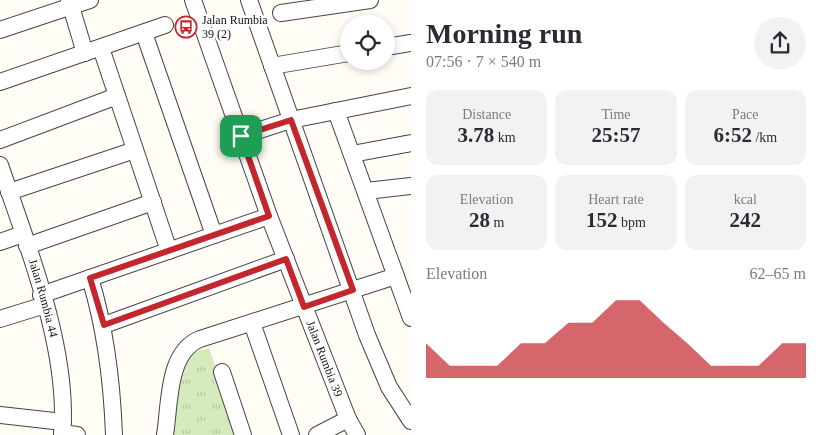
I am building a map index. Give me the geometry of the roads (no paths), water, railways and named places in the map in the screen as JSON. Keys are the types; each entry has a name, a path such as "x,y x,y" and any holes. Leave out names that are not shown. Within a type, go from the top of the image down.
{"street":[{"path":"0,30 70,3 90,0"},
{"name":"Jalan Rumbia 39","path":"193,0 269,216 348,419 357,435"},
{"path":"249,0 353,290 367,335 389,387 411,421"},
{"path":"282,13 336,3 370,0"},
{"path":"70,3 117,96 169,251"},
{"path":"0,82 165,25"},
{"path":"144,33 214,235"},
{"path":"395,46 411,43"},
{"path":"272,66 340,55"},
{"path":"0,140 117,96"},
{"path":"241,136 291,120 411,96"},
{"path":"336,111 411,318"},
{"path":"352,154 411,143"},
{"path":"7,199 135,150"},
{"name":"Jalan Rumbia 44","path":"0,166 7,199 25,240 59,358 66,431"},
{"path":"366,191 411,186"},
{"path":"0,242 25,240 153,202"},
{"path":"0,319 90,278 269,216"},
{"path":"104,325 286,259"},
{"path":"165,435 175,364 182,351 192,342 396,276"},
{"path":"90,278 104,325 112,385 114,435"},
{"path":"252,323 291,435"},
{"path":"222,372 243,435"},
{"path":"0,415 66,431"},
{"path":"317,435 348,419"}],"place":[{"name":"Jalan Rumbia 39 (2)","path":"186,27"}]}
